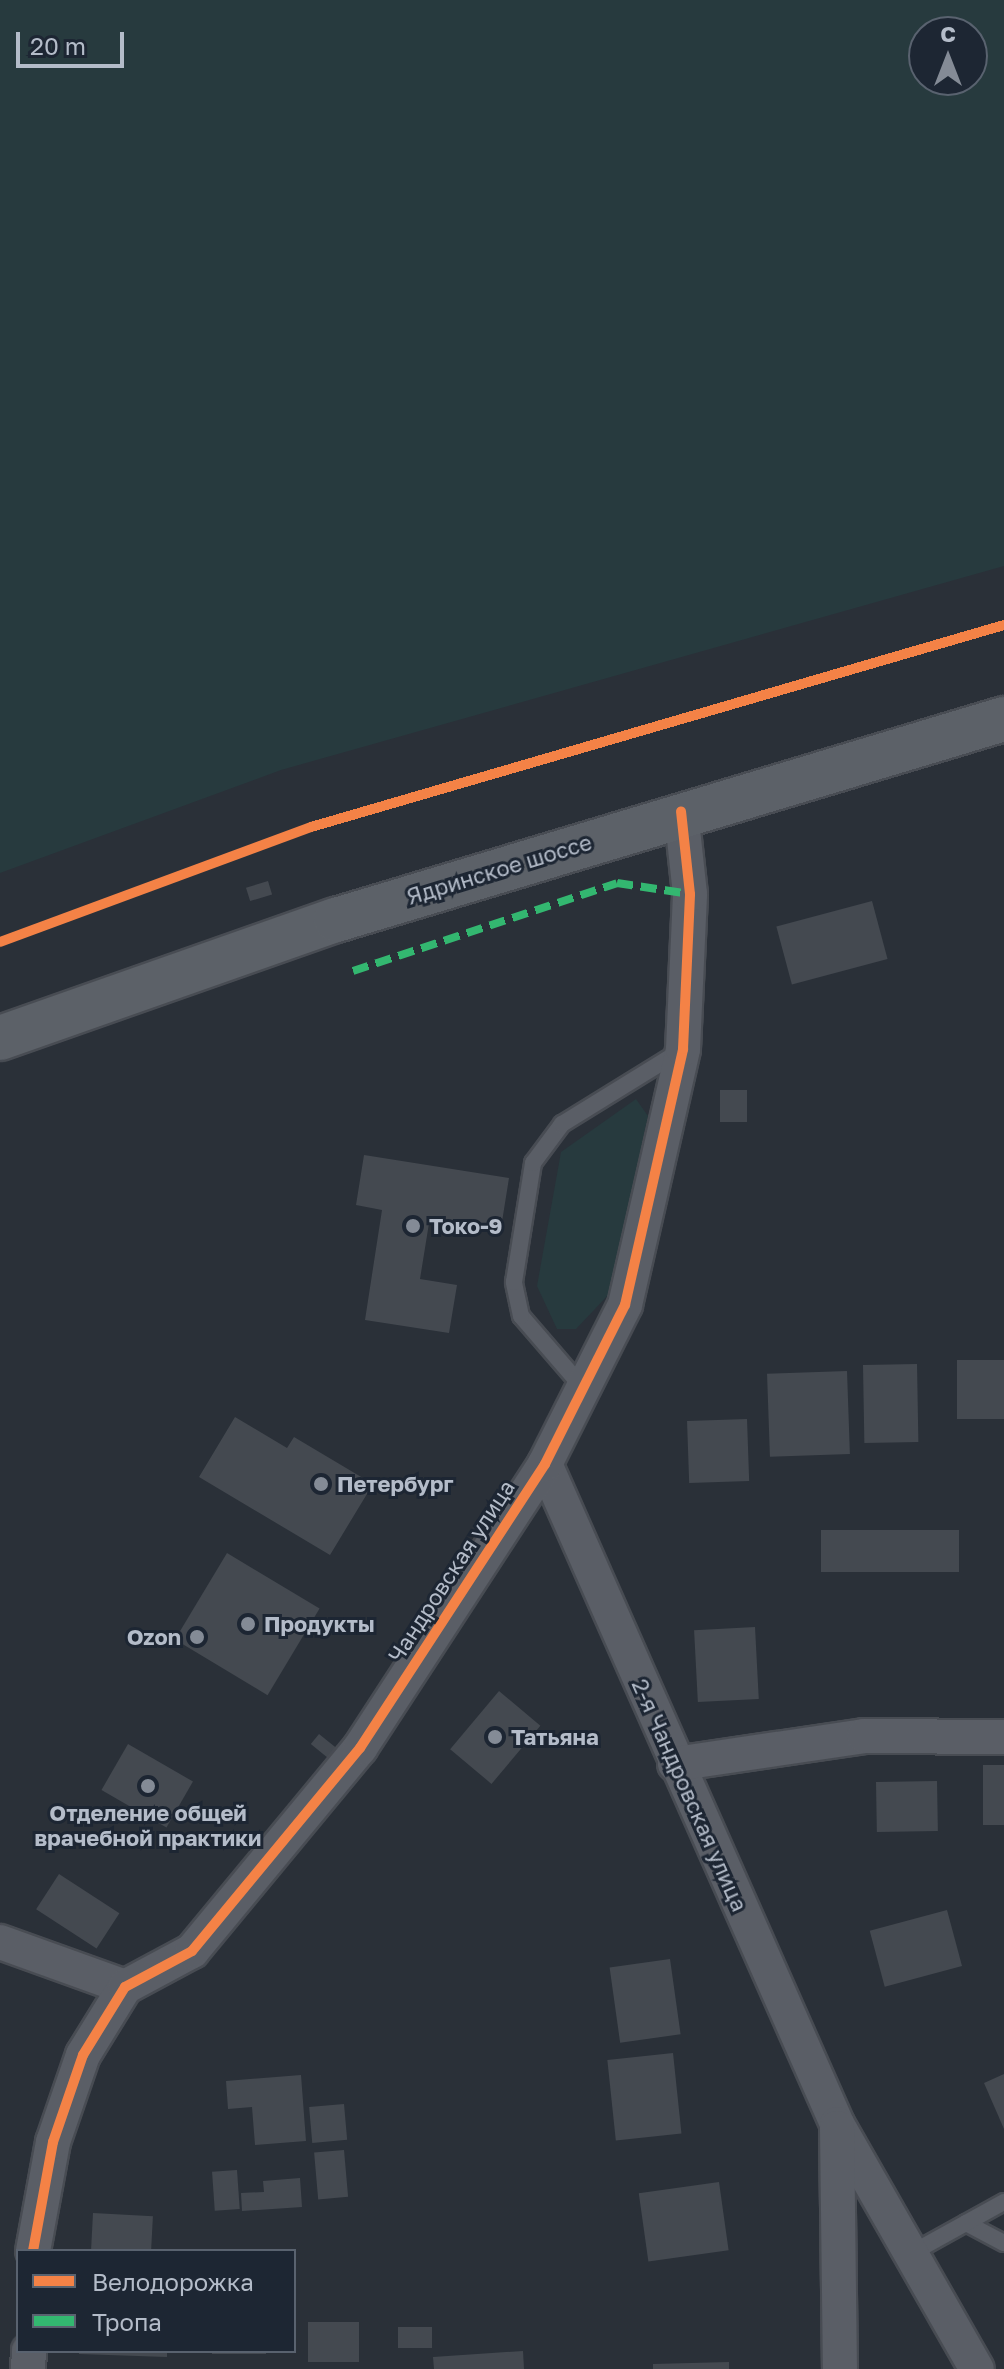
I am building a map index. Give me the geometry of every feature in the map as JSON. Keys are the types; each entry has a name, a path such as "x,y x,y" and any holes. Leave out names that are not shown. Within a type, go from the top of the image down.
{"main road":[{"name":"Ядринское шоссе","path":"0,1038 336,920 681,811 1004,719"}],"street":[{"name":"Чандровская улица","path":"125,1987 192,1951 360,1748 545,1464 586,1392 625,1305 647,1229 683,1049 690,894 681,811"},
{"name":"2-я Чандровская улица","path":"545,1464 675,1764 837,2124 977,2369"},
{"path":"675,1764 864,1736 1004,1737"},
{"path":"0,1942 125,1987 83,2055 63,2113 33,2249"},
{"name":"2-я Чандровская улица","path":"837,2124 840,2369"}],"lane":[{"path":"586,1392 521,1316 514,1282 533,1163 562,1124 683,1049"},
{"path":"910,2254 1004,2202"},
{"path":"966,2223 1004,2243"}],"green space":[{"path":"0,0 1004,0 1004,566 281,770 0,873"},
{"path":"636,1099 648,1116 611,1292 576,1329 557,1329 537,1286 561,1152"}],"building":[{"path":"268,881 272,894 250,901 246,888"},
{"path":"872,901 888,959 792,985 776,927"},
{"path":"720,1090 747,1090 747,1122 720,1122"},
{"path":"364,1155 509,1178 501,1228 430,1217 420,1279 457,1285 449,1333 365,1320 382,1210 356,1205"},
{"path":"957,1360 1004,1360 1004,1419 957,1419"},
{"path":"917,1364 918,1442 864,1443 863,1365"},
{"path":"847,1371 850,1454 770,1457 767,1374"},
{"path":"235,1417 287,1448 294,1437 373,1484 330,1555 199,1477"},
{"path":"747,1419 749,1481 689,1483 687,1421"},
{"path":"821,1530 959,1530 959,1572 821,1572"},
{"name":"Продукты","path":"227,1553 320,1609 268,1695 175,1640"},
{"path":"755,1627 759,1699 698,1702 694,1630"},
{"name":"Татьяна","path":"499,1691 540,1726 492,1784 450,1749"},
{"path":"319,1734 339,1750 331,1760 311,1744"},
{"name":"Отделение общей врачебной практики","path":"128,1744 193,1782 166,1827 102,1790"},
{"path":"983,1765 1004,1765 1004,1825 983,1825"},
{"path":"937,1781 938,1831 877,1832 876,1782"},
{"path":"59,1874 119,1913 97,1948 36,1909"},
{"path":"947,1910 962,1966 885,1987 870,1931"},
{"path":"670,1959 681,2034 620,2043 610,1967"},
{"path":"673,2053 681,2134 616,2140 607,2060"},
{"path":"1004,2074 1004,2129 984,2083"},
{"path":"301,2075 306,2141 255,2145 252,2107 228,2109 226,2081"},
{"path":"344,2104 347,2140 312,2143 309,2107"},
{"path":"344,2150 348,2197 318,2199 314,2153"},
{"path":"237,2170 240,2209 215,2211 212,2172"},
{"path":"300,2178 302,2207 242,2211 241,2193 264,2192 263,2181"},
{"path":"719,2182 729,2250 648,2262 639,2193"},
{"path":"93,2213 153,2216 151,2249 91,2249"},
{"path":"308,2322 359,2322 359,2362 308,2362"},
{"path":"398,2327 432,2327 432,2348 398,2348"},
{"path":"523,2351 524,2369 434,2369 433,2357"},
{"path":"167,2353 167,2357 79,2354"},
{"path":"212,2353 266,2353 266,2354"},
{"path":"729,2362 729,2369 653,2369 653,2364"}],"marked path":[{"path":"353,971 617,883 690,894"}],"cycle path":[{"path":"0,942 311,827 1004,625"},
{"path":"33,2249 53,2142 83,2055 125,1987 192,1951 360,1748 545,1464 625,1305 683,1049 690,894 681,811"}],"place":[{"name":"Токо-9","path":"413,1226"},
{"name":"Петербург","path":"321,1484"},
{"name":"Продукты","path":"248,1624"},
{"name":"Ozon","path":"197,1637"},
{"name":"Татьяна","path":"495,1737"},
{"name":"Отделение общей врачебной практики","path":"148,1786"}]}
